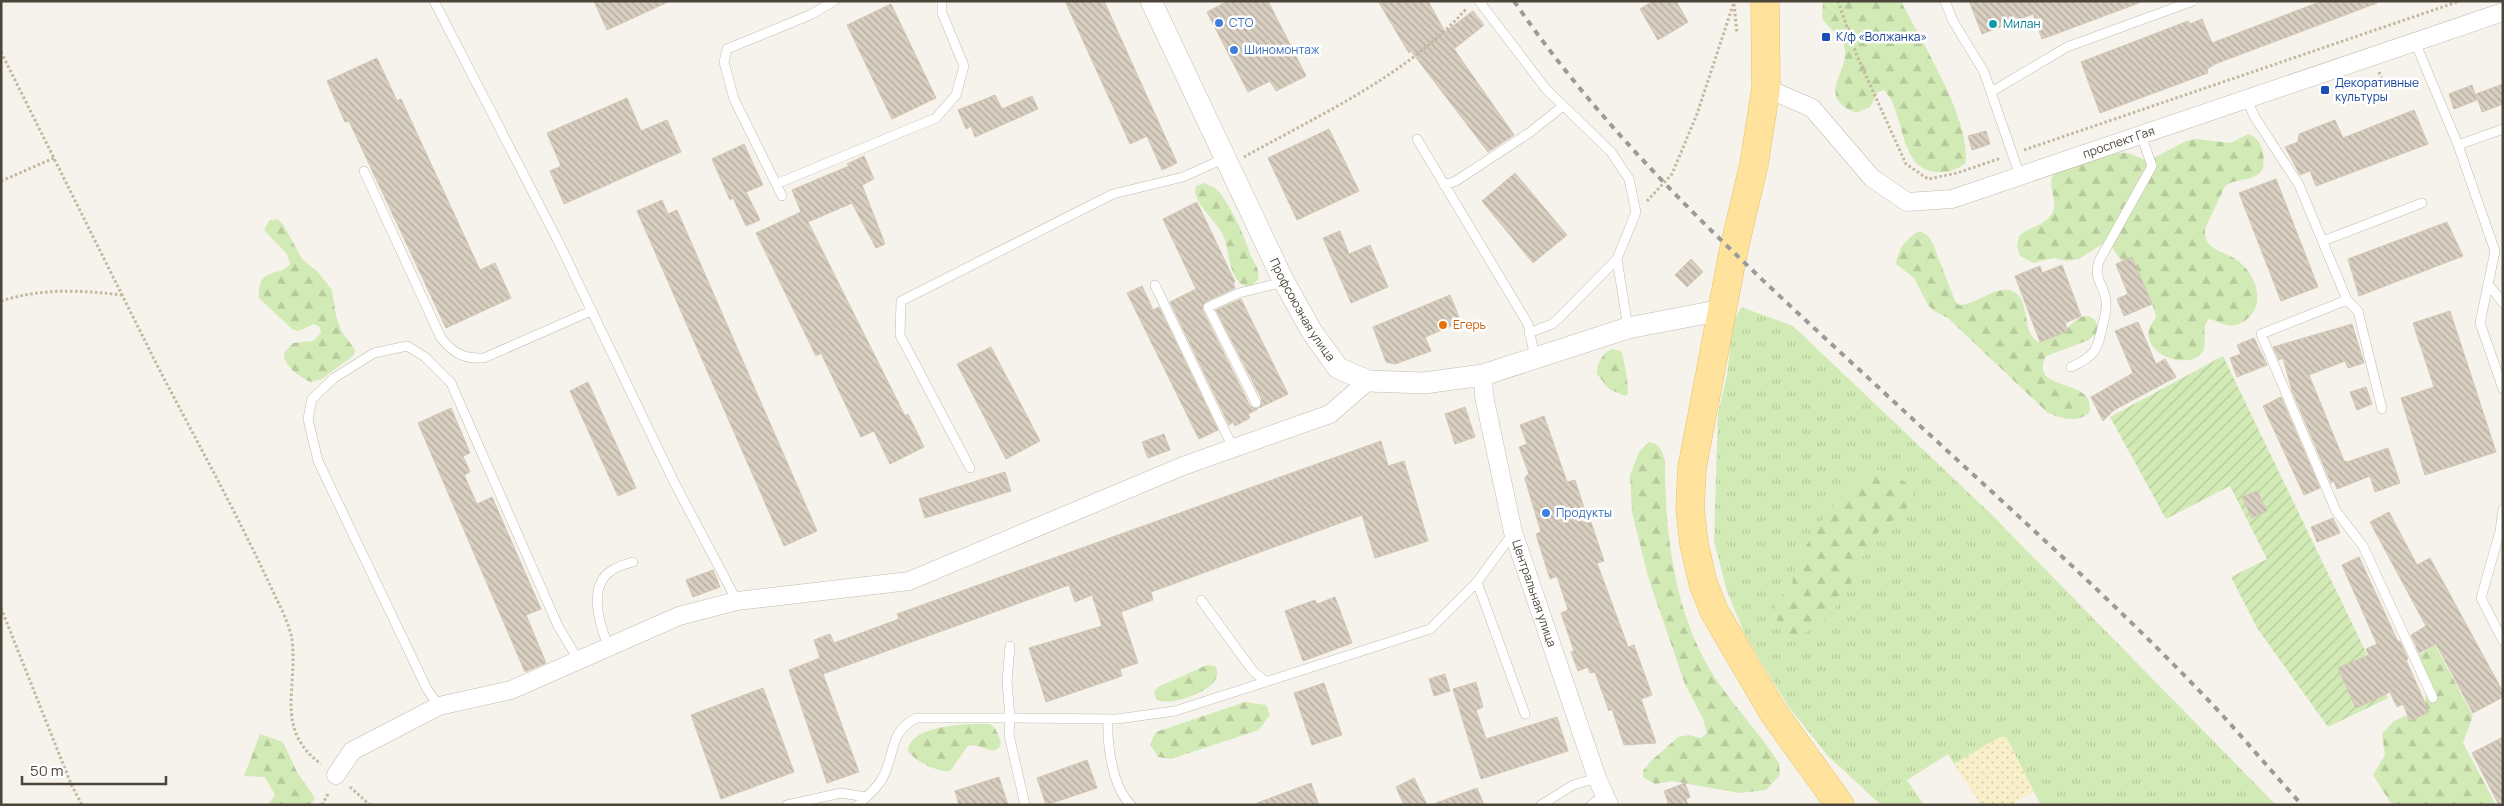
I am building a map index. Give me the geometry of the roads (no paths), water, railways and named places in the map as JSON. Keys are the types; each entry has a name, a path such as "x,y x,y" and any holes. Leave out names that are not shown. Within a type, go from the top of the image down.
{"main road":[{"path":"1765,1 1766,88 1754,164 1722,310 1692,468 1690,508 1694,544 1703,583 1714,611 1772,712 1840,805"}],"street":[{"name":"Профсоюзная улица","path":"1151,1 1284,282 1312,332 1338,368 1368,381 1424,384 1483,375 1628,328 1722,310"},
{"name":"проспект Гая","path":"1766,88 1812,108 1872,178 1907,202 1952,199 2503,12"},
{"name":"Центральная улица","path":"1483,375 1484,396 1513,532 1597,778 1601,801"},
{"path":"336,775 352,751 439,706 511,690 679,616 737,601 909,581 1184,466 1330,414 1368,381"}],"lane":[{"path":"434,1 559,243 674,482 737,601"},
{"path":"782,196 734,99 724,62 727,49 810,15 834,1"},
{"path":"776,184 936,118 956,95 964,66 942,13 942,1"},
{"path":"1479,1 1546,88 1611,152 1629,179 1636,212 1617,259 1552,324 1529,333"},
{"path":"1946,1 1953,21 1984,72 2020,176"},
{"path":"1991,92 2067,46 2193,1"},
{"path":"2416,42 2458,145 2495,251 2480,323 2503,389"},
{"path":"2247,99 2254,116 2299,185 2347,300 2358,311 2382,409"},
{"path":"1444,185 1456,181 1529,132 1563,106"},
{"path":"2458,145 2503,129"},
{"path":"2071,367 2085,360 2098,348 2101,340 2106,299 2096,270 2099,261 2152,166 2141,135"},
{"path":"1417,139 1528,324 1536,358"},
{"path":"970,468 900,335 901,301 1113,194 1184,177 1227,162"},
{"path":"364,171 441,338 457,355 470,359 484,358 592,311"},
{"path":"2323,241 2422,203"},
{"path":"1617,259 1628,328"},
{"path":"1256,403 1208,307 1239,293 1284,282"},
{"path":"2488,284 2503,303"},
{"path":"1155,285 1233,448"},
{"path":"2347,300 2261,334 2336,512 2363,546 2433,698"},
{"path":"439,706 427,689 318,461 308,419 312,399 334,378 374,353 407,346 425,357 451,382 558,626 579,661"},
{"path":"2503,508 2500,531 2481,598 2503,640"},
{"path":"858,805 879,784 885,773 896,736 903,725 916,718 1108,719 1175,712 1430,629 1477,582 1513,532"},
{"path":"609,648 598,612 600,586 612,570 633,562"},
{"path":"1477,582 1525,714"},
{"path":"1201,600 1253,671 1265,682"},
{"path":"1010,646 1007,682 1010,718 1009,735 1025,805"},
{"path":"1108,719 1109,755 1125,799 1131,805"},
{"path":"1541,805 1573,785 1597,778"},
{"path":"787,805 841,794 866,797"}],"railway":[{"path":"1514,1 1555,57 1598,110 1691,210 1790,306 2134,625 2211,703 2302,805"}],"place":[{"name":"СТО","path":"1219,23"},
{"name":"Милан","path":"1993,24"},
{"name":"К/ф «Волжанка»","path":"1826,37"},
{"name":"Шиномонтаж","path":"1234,50"},
{"name":"Декоративные культуры","path":"2325,90"},
{"name":"Егерь","path":"1443,325"},
{"name":"Продукты","path":"1546,513"}]}
